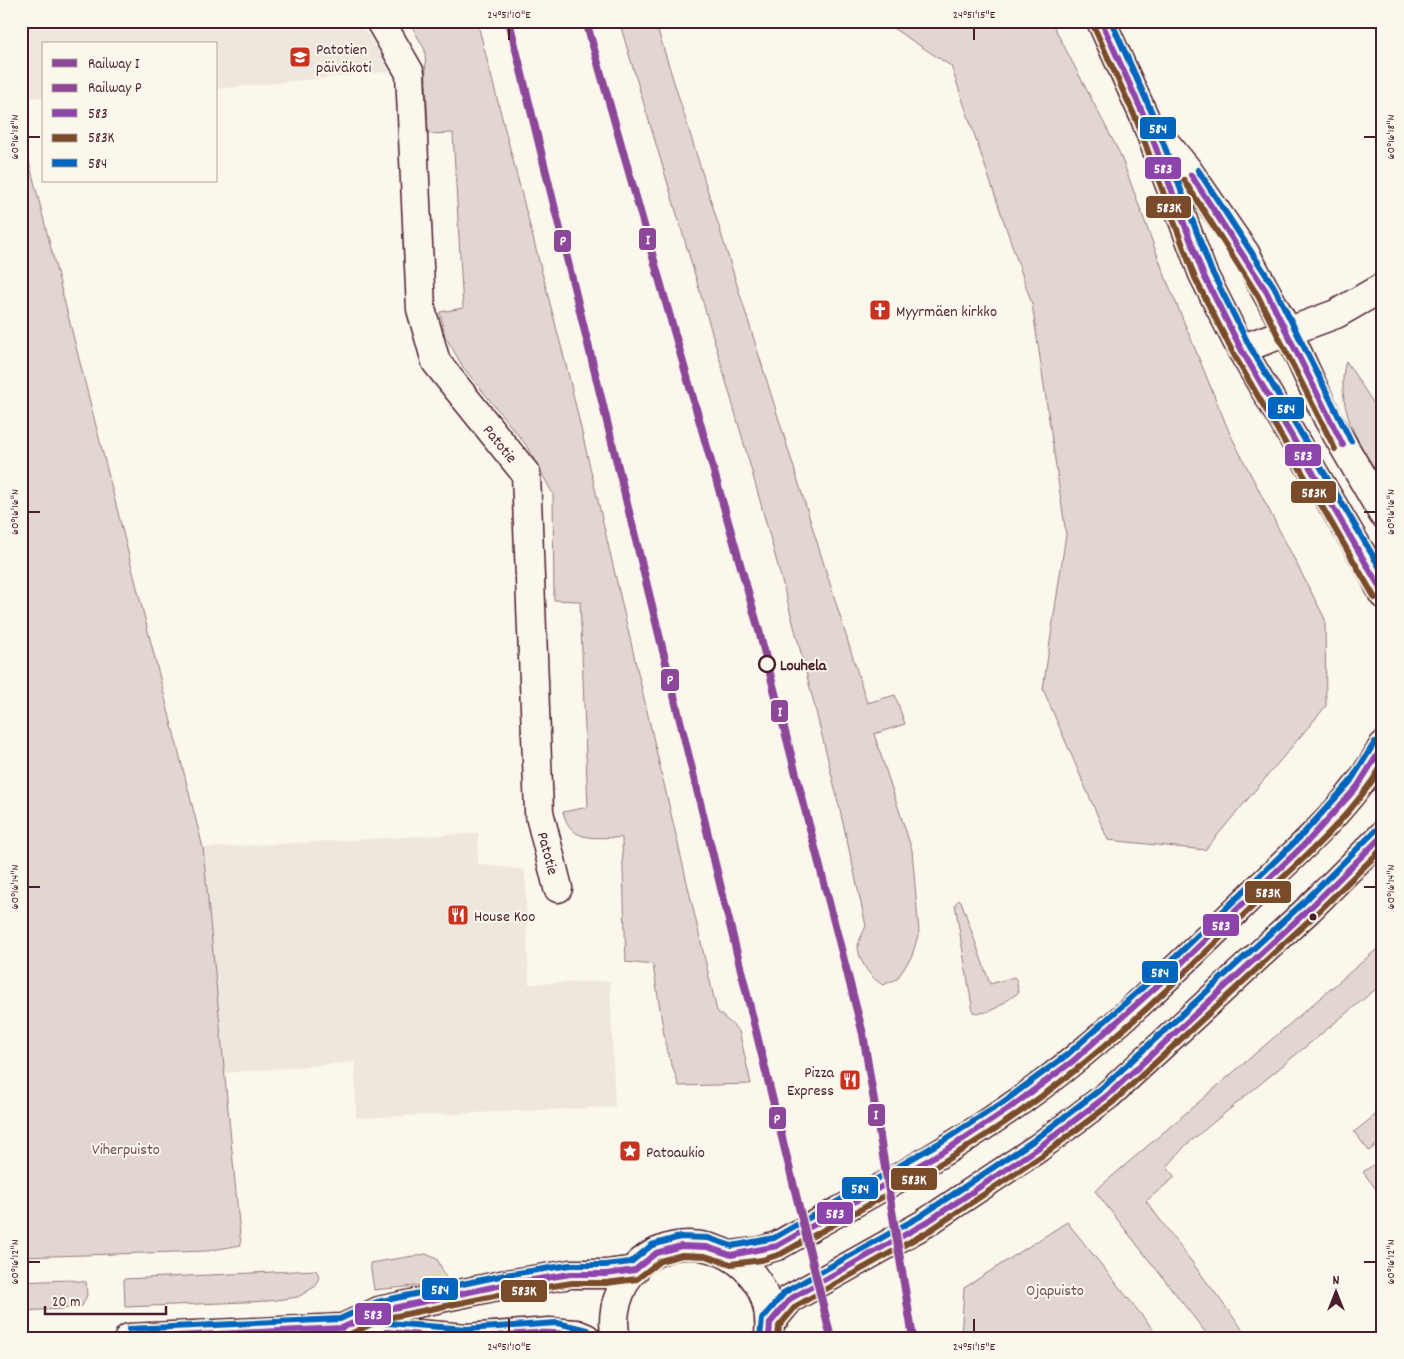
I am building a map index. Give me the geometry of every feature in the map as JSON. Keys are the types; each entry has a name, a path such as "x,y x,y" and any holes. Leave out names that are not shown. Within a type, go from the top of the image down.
{"street":[{"name":"Patotie","path":"380,21 410,72 421,309 436,362 526,474 538,812 558,888"},
{"path":"1101,21 1144,116 1202,274 1241,349 1374,575 1383,594"},
{"path":"1144,116 1187,169 1245,254 1288,332 1328,419 1383,514"},
{"path":"1241,349 1336,314 1383,287"},
{"path":"731,1255 760,1251 777,1246 918,1166 1007,1110 1078,1056 1159,987 1338,810 1371,769 1383,746"},
{"path":"770,1330 790,1299 924,1224 1038,1148 1108,1095 1310,909 1383,835"},
{"path":"616,1338 613,1327 615,1305 623,1286 635,1270 656,1253 681,1246 707,1247 731,1255 747,1268 760,1284 768,1303 770,1330"},
{"path":"342,1328 378,1311 507,1284 571,1274 606,1274 635,1270"},
{"path":"129,1338 342,1328 467,1338 549,1332 576,1334 586,1338"}],"shaded area":[{"name":"Patotien päiväkoti","path":"21,21 358,21 394,71 218,89 218,42 42,42 42,97 21,98"},
{"path":"478,833 478,864 525,870 529,984 610,981 615,1107 356,1118 355,1062 224,1073 203,848"}],"green space":[{"path":"409,21 477,21 569,377 717,1011 739,1031 751,1084 679,1086 666,1047 653,965 626,962 622,838 594,838 579,834 572,830 563,812 588,807 580,601 554,600 553,494 526,445 463,367 445,336 440,312 463,308 453,133 428,134 425,50"},
{"path":"619,21 655,21 867,703 895,695 905,724 874,734 912,850 919,932 912,956 897,979 883,985 869,973 860,957 858,945 866,926 813,698 720,359"},
{"path":"882,21 1051,21 1120,154 1165,276 1230,434 1325,619 1326,706 1205,850 1108,840 1043,689 1066,534 1032,304 951,66"},
{"name":"Viherpuisto","path":"21,130 203,848 241,1245 207,1251 21,1257"},
{"path":"1346,361 1383,418 1383,479 1365,453 1351,424 1343,393"},
{"path":"959,900 961,901 990,984 1014,977 1017,981 1018,993 997,1007 985,1012 973,1012 955,904"},
{"path":"1383,944 1383,983 1186,1145 1167,1167 1175,1177 1146,1201 1249,1338 1210,1338 1095,1191"},
{"path":"1383,1109 1383,1139 1369,1151 1354,1132"},
{"path":"1383,1158 1383,1198 1363,1172"},
{"name":"Ojapuisto","path":"1067,1222 1160,1338 961,1338 964,1288"},
{"path":"426,1254 437,1259 446,1277 420,1285 374,1290 370,1263"},
{"path":"316,1270 319,1276 316,1286 298,1297 269,1301 125,1307 124,1279"},
{"path":"69,1280 86,1282 87,1295 82,1306 21,1311 21,1282"}],"rail line":[{"name":"P","path":"509,21 831,1338"},
{"name":"I","path":"586,21 758,627 863,1034 913,1338"}],"transit line":[{"name":"583","path":"1101,21 1144,116 1203,274 1241,349 1383,593"},
{"name":"584","path":"1111,21 1152,113 1211,270 1249,345 1383,573"},
{"name":"583K","path":"1093,25 1136,119 1195,278 1233,353 1375,598"},
{"name":"584","path":"1198,170 1274,287 1351,441"},
{"name":"583","path":"1191,175 1266,291 1343,445"},
{"name":"583K","path":"1184,180 1258,296 1335,449"},
{"name":"584","path":"129,1329 340,1319 377,1302 505,1275 570,1265 605,1265 631,1262 652,1245 680,1237 708,1238 732,1246 774,1238 946,1139 1002,1103 1068,1054 1160,972 1302,835 1350,782 1375,742"},
{"name":"583","path":"134,1338 342,1328 379,1311 507,1284 571,1274 606,1274 635,1270 656,1253 681,1246 707,1247 731,1255 777,1246 951,1147 1007,1110 1073,1061 1166,978 1308,841 1357,787 1383,746"},
{"name":"583K","path":"321,1338 344,1337 382,1319 509,1293 572,1283 606,1283 637,1279 660,1261 682,1255 705,1256 731,1264 762,1260 781,1254 950,1158 1015,1116 1074,1071 1180,977 1308,854 1341,820 1370,784 1383,764"},
{"name":"584","path":"760,1337 762,1319 785,1292 919,1217 1033,1141 1102,1088 1303,903 1377,829"},
{"name":"583","path":"769,1338 770,1323 790,1299 924,1224 1038,1148 1108,1095 1309,909 1383,835"},
{"name":"583K","path":"778,1338 779,1326 796,1306 929,1231 1043,1155 1113,1102 1315,915 1383,848"},
{"name":"584","path":"387,1323 467,1329 557,1323 588,1330"},
{"name":"583","path":"386,1332 456,1338"},
{"name":"583","path":"471,1338 528,1333 557,1333 585,1338"}],"place":[{"name":"Patotien päiväkoti","path":"300,57"},
{"name":"Myyrmäen kirkko","path":"880,310"},
{"name":"Louhela","path":"767,664"},
{"name":"House Koo","path":"458,915"},
{"name":"Pizza Express","path":"850,1080"},
{"name":"Patoaukio","path":"630,1151"}]}
